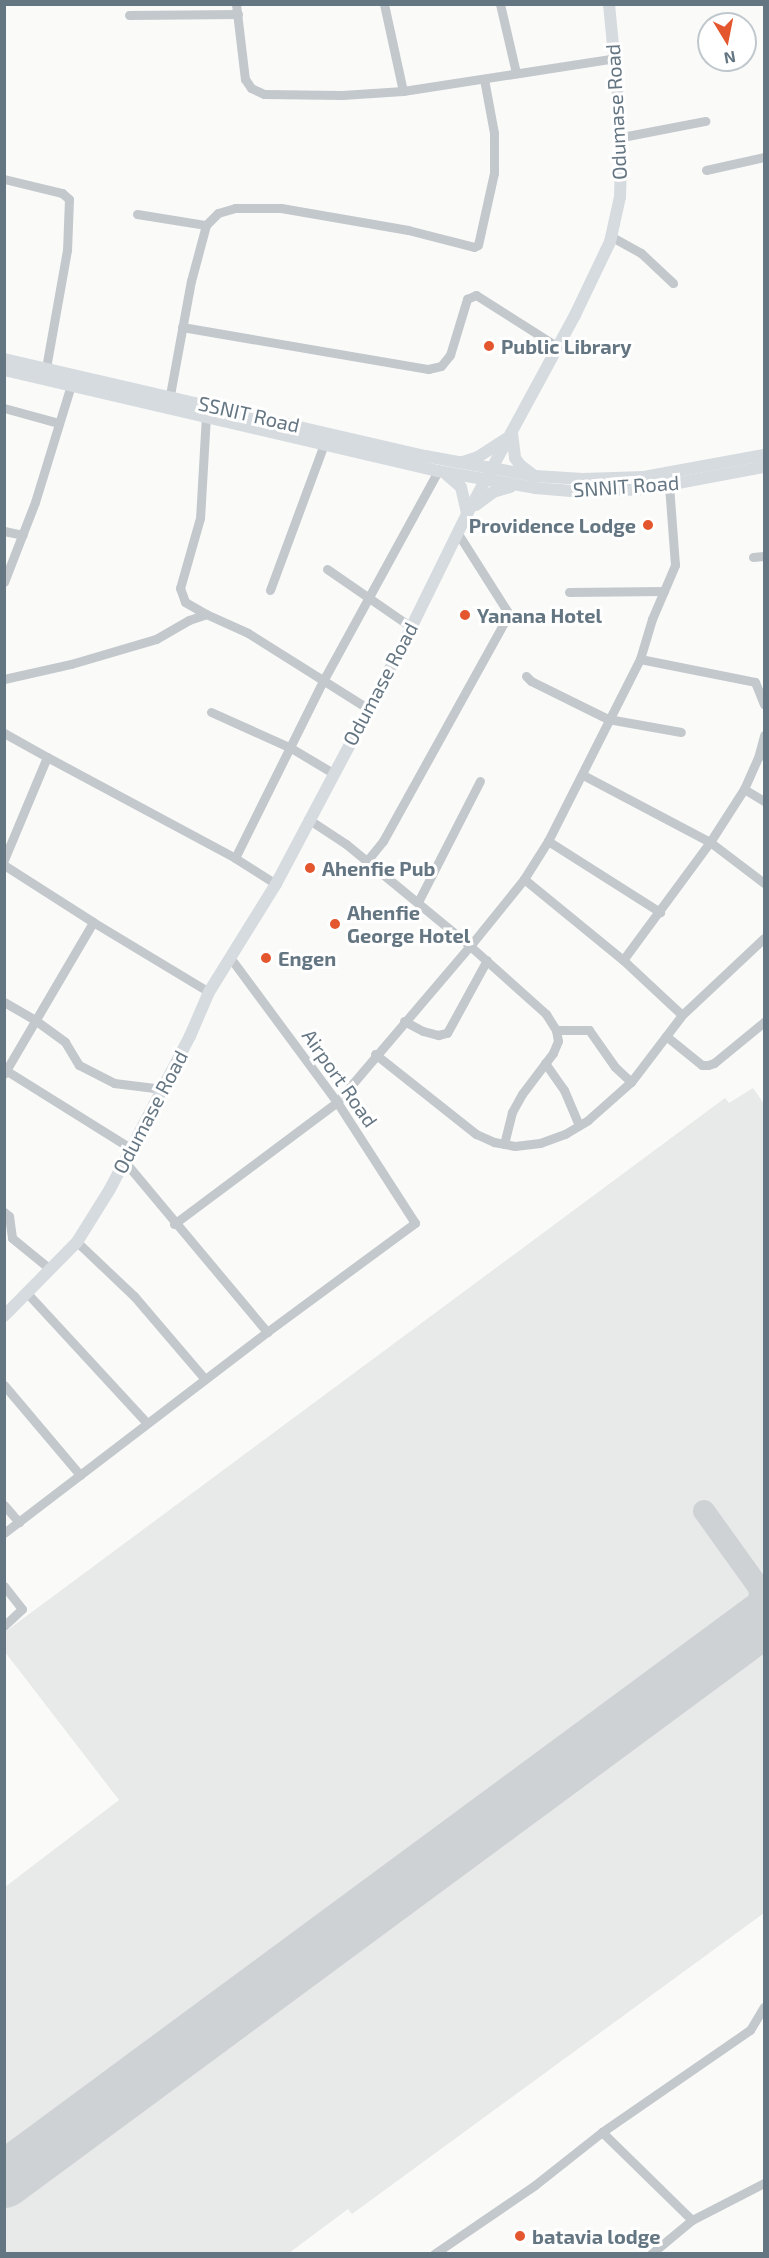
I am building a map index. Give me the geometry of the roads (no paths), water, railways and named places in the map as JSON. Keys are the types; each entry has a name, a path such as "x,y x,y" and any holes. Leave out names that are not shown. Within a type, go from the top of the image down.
{"main road":[{"name":"Odumase Road","path":"4,1316 77,1242 125,1162 209,992 276,884 308,819 411,627 466,514 558,347 612,237 620,197 622,137 609,4"},
{"name":"SSNIT Road","path":"4,359 460,462 490,474"},
{"name":"SSNIT Road","path":"4,370 206,415 441,472 490,474"},
{"path":"460,462 478,457 510,434 515,458 524,469 535,476"},
{"name":"SNNIT Road","path":"490,474 583,479 644,477 765,454"},
{"name":"SNNIT Road","path":"490,474 519,486 583,492 669,486 765,467"},
{"path":"441,472 461,487 466,514 493,492 519,486"}],"street":[{"path":"384,4 403,91"},
{"path":"500,4 516,73"},
{"path":"129,15 237,9 245,79 251,88 264,94 331,95 403,91 615,58"},
{"path":"170,395 182,327 206,225 218,213 235,208 281,208 408,230 474,247 478,245 494,173 494,133 484,79"},
{"path":"622,137 705,122"},
{"path":"706,170 765,157"},
{"path":"4,179 62,194 69,200 67,250 46,368"},
{"path":"137,214 206,225"},
{"path":"612,237 641,253 673,283"},
{"path":"182,327 429,369 441,366 450,355 467,299 476,295 558,347"},
{"path":"4,582 23,535 71,385"},
{"path":"4,408 59,423"},
{"path":"206,415 200,518 180,588 185,602 248,633 323,681 346,692 367,708"},
{"path":"270,590 324,444"},
{"path":"235,858 323,681 441,472"},
{"path":"174,1224 337,1102 524,879 583,775 608,719 640,658 675,565 676,551 669,486"},
{"path":"4,531 23,535"},
{"path":"366,862 383,841 509,614 457,532"},
{"path":"753,557 765,556"},
{"path":"327,569 411,627"},
{"path":"569,592 664,591"},
{"path":"4,679 70,664 156,639 189,620 206,614"},
{"path":"640,658 760,683 765,704"},
{"path":"526,676 531,681 608,719 681,732"},
{"path":"212,712 291,748 333,773"},
{"path":"4,733 235,858 276,884"},
{"path":"623,960 710,842 744,789 761,760 765,735"},
{"path":"4,860 47,757"},
{"path":"583,775 710,842 765,883"},
{"path":"418,903 480,781"},
{"path":"744,789 765,801"},
{"path":"308,819 332,833 487,960 546,1014 556,1030 558,1041 545,1063 529,1081 512,1112 504,1144"},
{"path":"548,840 660,912"},
{"path":"4,865 209,992"},
{"path":"524,879 623,960 682,1015"},
{"path":"93,922 6,1072 132,1149"},
{"path":"375,1054 476,1134 515,1146 540,1143 579,1125 631,1082 682,1015 765,938"},
{"name":"Airport Road","path":"231,958 337,1102 415,1223 267,1332"},
{"path":"404,1021 423,1031 438,1035 447,1033 487,960"},
{"path":"4,1002 35,1020 65,1042 79,1065 114,1083 163,1089"},
{"path":"666,1036 702,1065 708,1065 765,1022"},
{"path":"556,1030 589,1030 615,1067 631,1082"},
{"path":"545,1063 564,1090 579,1125"},
{"path":"4,1533 267,1332 174,1224 125,1162"},
{"path":"4,1212 9,1216 12,1238 50,1269"},
{"path":"77,1242 134,1296 205,1379"},
{"path":"27,1293 147,1424"},
{"path":"4,1385 80,1474"},
{"path":"4,1505 19,1522"},
{"path":"4,1586 22,1609 4,1626"},
{"path":"434,2253 535,2185 602,2132 750,2030 765,2007"},
{"path":"602,2132 692,2220"},
{"path":"651,2253 692,2220 765,2182"}],"place":[{"name":"Public Library","path":"489,346"},
{"name":"Providence Lodge","path":"648,525"},
{"name":"Yanana Hotel","path":"465,615"},
{"name":"Ahenfie Pub","path":"310,868"},
{"name":"Ahenfie George Hotel","path":"335,924"},
{"name":"Engen","path":"266,958"},
{"name":"batavia lodge","path":"520,2236"}]}
